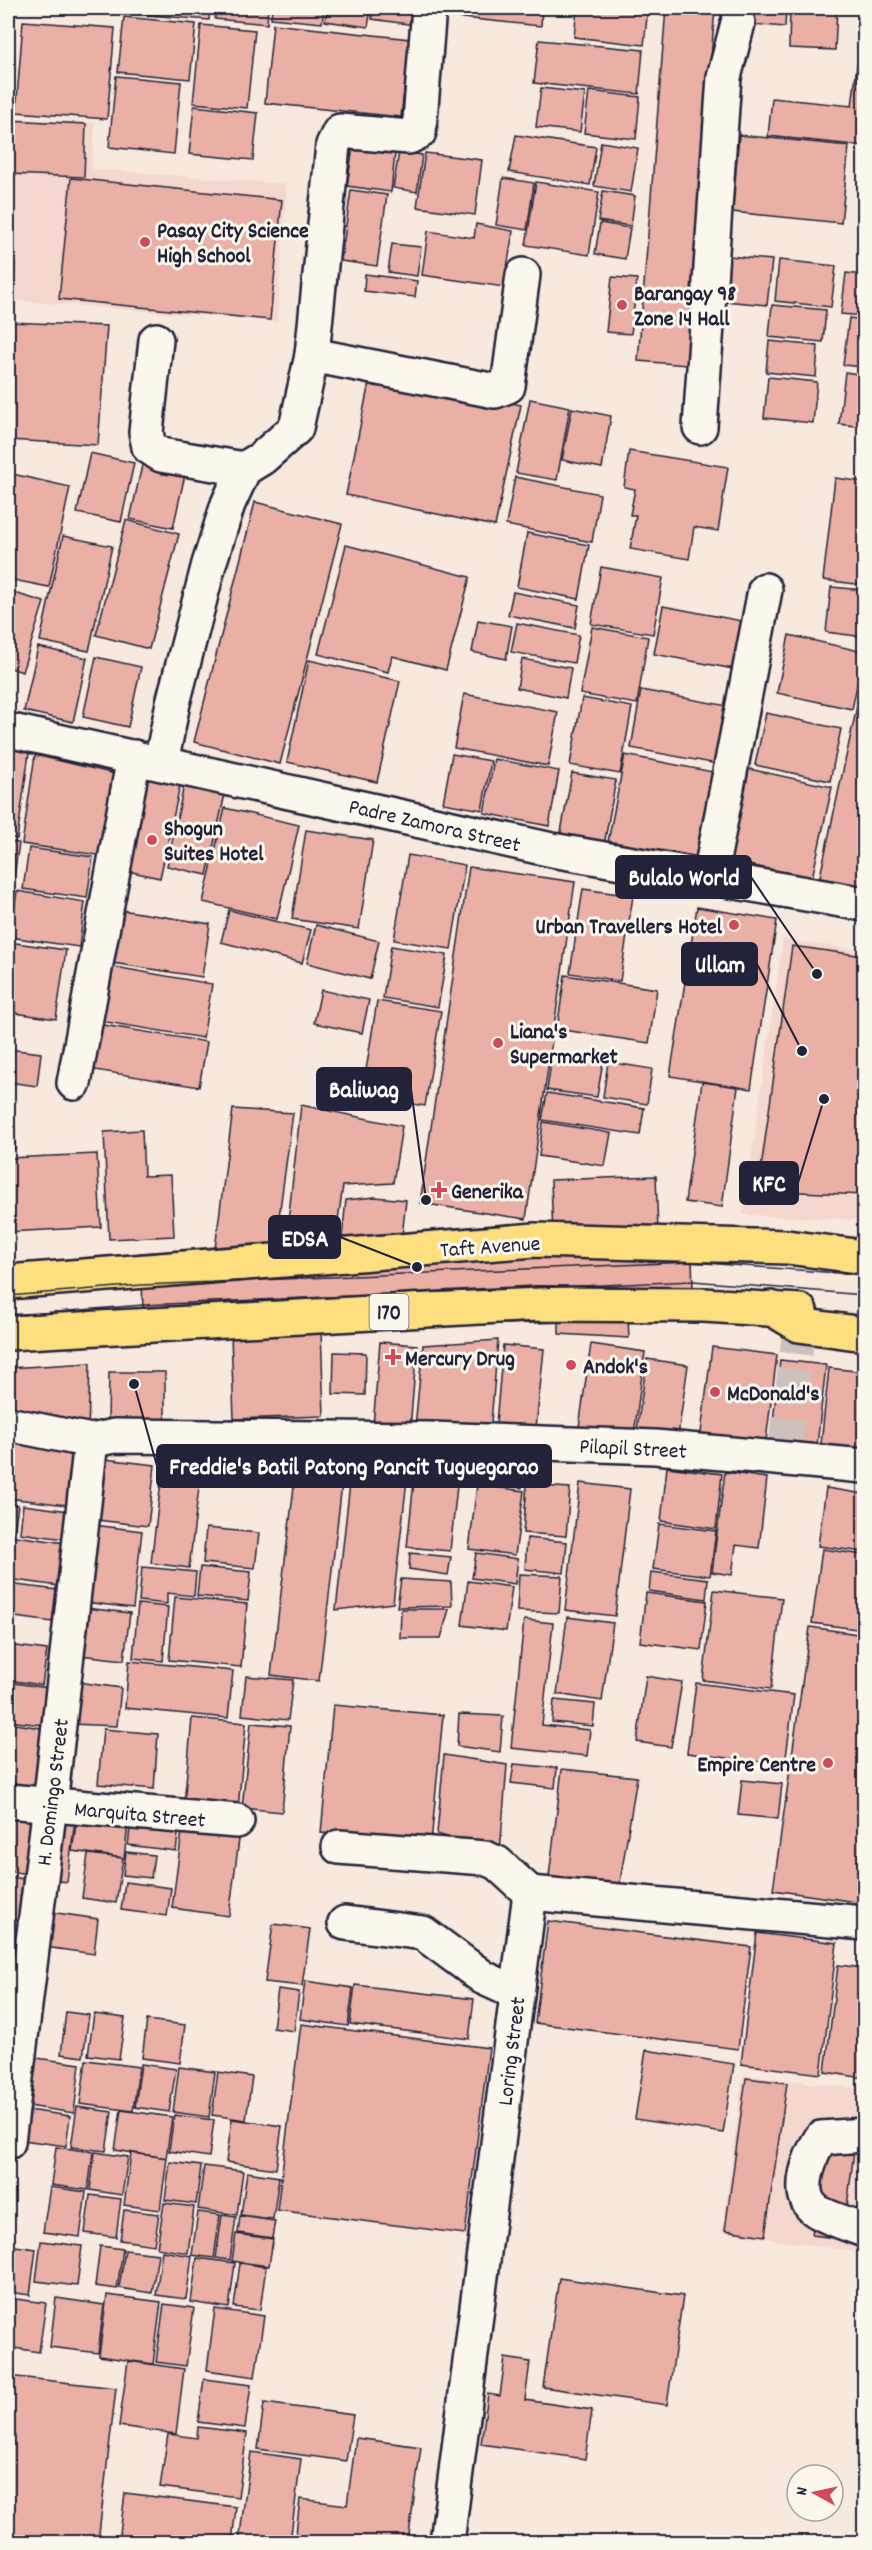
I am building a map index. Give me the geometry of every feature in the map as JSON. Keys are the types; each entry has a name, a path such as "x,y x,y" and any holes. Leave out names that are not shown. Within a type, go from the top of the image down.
{"main road":[{"name":"Taft Avenue","path":"8,1282 535,1240 787,1247 864,1257"},
{"name":"170","path":"8,1333 537,1304 704,1305 771,1308 864,1317"},
{"path":"771,1308 799,1331 864,1334"}],"street":[{"path":"74,1083 148,760 173,703 209,564 228,504 244,469 262,458 296,428 312,355 333,145 340,131 409,137 419,132 429,8"},
{"path":"700,427 724,77 738,23"},
{"path":"312,355 495,391 508,386 523,275"},
{"path":"156,340 147,432 148,447 160,455 244,469"},
{"path":"710,876 765,590"},
{"name":"Padre Zamora Street","path":"8,730 552,850 864,904"},
{"name":"Pilapil Street","path":"8,1424 91,1441 114,1436 430,1439 655,1447 784,1455 864,1466"},
{"name":"H. Domingo Street","path":"8,2142 14,2038 50,1805 91,1441"},
{"name":"Marquita Street","path":"8,1801 237,1821"},
{"path":"339,1847 485,1858 497,1863 530,1893 864,1923"},
{"name":"Loring Street","path":"447,2542 530,1893"},
{"path":"345,1923 423,1933 484,1978 517,1993"},
{"path":"864,2135 821,2138 809,2160 806,2187 807,2200 813,2209 864,2230"}],"shaded area":[{"name":"Pasay City Science High School","path":"8,118 95,123 92,169 287,184 277,322 8,300"},
{"path":"783,939 864,951 864,1220 743,1215"},
{"path":"743,2075 864,2089 864,2253 722,2232"}],"building":[{"path":"98,8 210,8 209,20 98,11"},
{"path":"216,8 268,8 267,24 215,19"},
{"path":"272,8 324,8 322,23 271,18"},
{"path":"327,8 371,8 368,27 325,21"},
{"path":"373,8 417,8 415,25 372,19"},
{"path":"444,8 542,8 541,26 443,16"},
{"path":"577,8 648,8 644,45 574,37"},
{"path":"666,8 715,8 687,365 638,361"},
{"path":"728,8 786,8 785,27 727,22"},
{"path":"790,8 837,8 835,50 789,48"},
{"path":"124,17 196,24 190,79 118,72"},
{"path":"23,21 115,28 107,119 16,112"},
{"path":"273,24 410,39 401,117 265,103"},
{"path":"201,25 255,30 247,108 193,103"},
{"path":"539,40 643,50 639,94 534,83"},
{"path":"8,52 14,53 9,113 8,113"},
{"path":"857,65 864,66 864,146 768,136 772,98 852,106"},
{"path":"116,76 181,82 174,154 109,147"},
{"path":"541,88 585,93 580,132 536,127"},
{"path":"589,91 640,97 636,139 584,133"},
{"path":"194,106 258,113 253,160 189,154"},
{"path":"8,120 86,124 84,177 8,174"},
{"path":"516,135 596,147 590,185 509,172"},
{"path":"739,135 849,146 841,223 732,212"},
{"path":"601,142 638,148 631,192 594,186"},
{"path":"353,147 395,153 391,192 347,186"},
{"path":"399,152 422,155 417,192 393,188"},
{"path":"425,153 482,160 475,215 417,207"},
{"name":"Pasay City Science High School","path":"71,178 282,200 270,320 59,299"},
{"path":"503,178 534,183 527,230 496,225"},
{"path":"536,182 599,192 589,255 526,245"},
{"path":"351,190 387,195 377,266 341,261"},
{"path":"603,191 635,196 631,226 598,221"},
{"path":"600,223 630,228 625,259 595,254"},
{"path":"476,224 513,231 504,287 422,275 428,231 474,238"},
{"path":"392,244 421,247 417,276 388,272"},
{"path":"729,256 772,260 767,305 724,301"},
{"path":"779,260 836,266 831,307 775,301"},
{"path":"8,264 15,264 13,293 8,293"},
{"path":"846,273 864,275 864,316 841,314"},
{"path":"365,274 417,281 415,297 364,291"},
{"name":"Barangay 98 Zone 14 Hall","path":"612,277 637,279 631,334 606,332"},
{"path":"772,305 826,310 823,342 769,337"},
{"path":"849,318 864,320 864,367 843,365"},
{"path":"8,322 107,326 98,445 8,440"},
{"path":"769,341 818,346 816,377 766,372"},
{"path":"845,372 864,375 864,427 839,424"},
{"path":"371,373 521,405 495,526 346,495"},
{"path":"768,377 817,382 813,423 764,418"},
{"path":"530,399 570,407 557,480 516,473"},
{"path":"572,408 611,416 602,468 562,460"},
{"path":"629,451 728,467 718,531 694,527 689,559 630,549 636,515 630,515 635,489 624,487"},
{"path":"90,453 134,463 121,522 77,513"},
{"path":"143,461 186,470 173,528 130,519"},
{"path":"8,473 70,487 49,587 8,579"},
{"path":"515,477 600,494 592,542 506,525"},
{"path":"835,478 864,482 864,585 823,580"},
{"path":"255,502 342,524 280,764 194,742"},
{"path":"126,520 179,534 149,649 96,635"},
{"path":"527,533 589,545 579,599 517,587"},
{"path":"63,536 112,546 89,651 40,641"},
{"path":"346,545 470,577 446,670 392,656 388,672 318,654"},
{"path":"601,567 663,578 653,634 591,624"},
{"path":"831,587 864,590 864,637 826,632"},
{"path":"8,591 44,602 22,672 8,667"},
{"path":"513,592 579,605 575,628 508,615"},
{"path":"663,606 742,621 734,669 654,654"},
{"path":"478,620 512,626 506,659 472,652"},
{"path":"517,623 579,635 574,663 511,652"},
{"path":"592,627 648,637 637,704 580,694"},
{"path":"789,635 864,652 852,709 777,693"},
{"path":"38,647 87,658 73,722 24,711"},
{"path":"96,657 141,667 128,727 83,717"},
{"path":"522,659 571,668 566,698 517,688"},
{"path":"309,660 400,681 377,782 287,762"},
{"path":"864,674 864,888 819,881"},
{"path":"641,690 728,706 717,764 631,748"},
{"path":"464,694 558,712 548,766 454,748"},
{"path":"582,698 632,707 620,774 570,765"},
{"path":"766,713 841,729 830,781 755,765"},
{"path":"8,736 31,739 17,839 8,837"},
{"path":"452,754 491,761 482,810 443,803"},
{"path":"35,755 124,776 112,857 22,844"},
{"path":"625,755 718,773 701,860 608,842"},
{"path":"494,759 559,771 549,826 484,813"},
{"path":"749,769 832,787 812,878 729,861"},
{"path":"139,771 181,781 160,878 118,869"},
{"path":"572,773 616,780 604,845 560,837"},
{"path":"184,785 225,794 207,875 167,866"},
{"path":"225,808 299,825 277,919 203,902"},
{"path":"306,830 373,840 359,929 292,919"},
{"path":"8,841 19,843 10,903 8,903"},
{"path":"29,848 93,857 87,898 23,889"},
{"path":"408,855 465,865 451,949 394,940"},
{"name":"Liana's Supermarket","path":"469,867 575,882 526,1219 420,1203"},
{"path":"583,889 633,896 620,981 570,973"},
{"path":"17,891 85,902 79,947 10,937"},
{"path":"697,907 777,920 751,1089 670,1076"},
{"path":"121,910 210,924 202,977 113,963"},
{"path":"229,910 311,930 302,963 221,942"},
{"path":"316,925 379,941 370,979 307,963"},
{"path":"8,942 66,950 56,1019 8,1012"},
{"path":"391,946 447,955 438,1007 383,998"},
{"path":"792,946 864,956 864,1195 758,1190"},
{"path":"109,966 212,984 203,1038 100,1021"},
{"path":"565,975 657,989 649,1043 557,1029"},
{"path":"321,990 369,1000 362,1033 314,1023"},
{"path":"377,1001 441,1011 425,1106 362,1096"},
{"path":"97,1024 207,1042 199,1087 89,1069"},
{"path":"8,1049 41,1053 37,1086 8,1082"},
{"path":"552,1055 603,1062 597,1097 547,1090"},
{"path":"608,1062 652,1069 647,1104 603,1097"},
{"path":"702,1082 738,1087 722,1207 685,1202"},
{"path":"547,1093 644,1108 640,1135 542,1120"},
{"path":"301,1105 402,1126 393,1183 343,1186 335,1240 286,1241"},
{"path":"233,1109 293,1113 275,1246 553,1237 551,1180 656,1176 658,1231 691,1230 693,1289 628,1318 629,1338 559,1334 559,1322 321,1331 324,1416 234,1419 231,1335 144,1339 141,1253 215,1249"},
{"path":"8,1113 14,1114 15,1149 8,1149"},
{"path":"543,1122 611,1133 605,1166 539,1156"},
{"path":"142,1130 144,1176 171,1175 174,1236 109,1239 104,1132"},
{"path":"97,1154 101,1227 8,1232 8,1158"},
{"path":"375,1197 406,1200 402,1237 342,1237 346,1200"},
{"path":"498,1340 490,1434 415,1427 423,1345"},
{"path":"380,1342 417,1345 410,1429 373,1426"},
{"path":"591,1344 645,1352 633,1442 578,1434"},
{"path":"503,1345 544,1349 535,1438 495,1434"},
{"path":"712,1347 777,1355 765,1448 700,1440"},
{"path":"334,1352 366,1353 365,1395 333,1394"},
{"path":"647,1359 688,1365 677,1443 636,1437"},
{"path":"780,1360 826,1365 816,1454 770,1448"},
{"path":"90,1363 88,1433 8,1411 8,1368"},
{"path":"829,1368 864,1372 864,1449 821,1444"},
{"path":"109,1372 165,1372 165,1423 108,1422"},
{"path":"8,1436 26,1438 81,1459 75,1506 8,1498"},
{"path":"481,1452 526,1458 522,1488 477,1482"},
{"path":"417,1453 460,1458 450,1551 407,1547"},
{"path":"353,1456 409,1462 393,1603 336,1610"},
{"path":"164,1458 202,1463 189,1568 151,1563"},
{"path":"104,1459 155,1465 148,1526 97,1520"},
{"path":"297,1462 344,1467 319,1681 271,1675"},
{"path":"667,1467 722,1474 716,1529 661,1521"},
{"path":"725,1472 767,1478 759,1548 736,1545 732,1575 712,1572"},
{"path":"580,1483 630,1489 615,1616 565,1610"},
{"path":"477,1485 524,1491 515,1555 469,1549"},
{"path":"527,1485 570,1488 566,1536 523,1533"},
{"path":"826,1488 864,1494 864,1552 818,1546"},
{"path":"8,1504 18,1505 14,1532 8,1531"},
{"path":"23,1505 69,1511 65,1539 20,1533"},
{"path":"659,1524 716,1531 710,1576 653,1569"},
{"path":"93,1525 142,1531 133,1608 84,1602"},
{"path":"206,1528 259,1533 255,1568 203,1563"},
{"path":"8,1535 65,1543 59,1586 8,1579"},
{"path":"527,1538 567,1542 564,1573 525,1569"},
{"path":"822,1549 864,1555 864,1630 812,1623"},
{"path":"410,1553 451,1557 448,1575 409,1569"},
{"path":"476,1553 518,1559 515,1584 472,1578"},
{"path":"142,1567 196,1572 194,1596 167,1593 167,1604 139,1601"},
{"path":"200,1567 251,1572 248,1601 197,1596"},
{"path":"651,1572 708,1579 706,1599 649,1591"},
{"path":"519,1574 562,1576 559,1613 517,1611"},
{"path":"401,1579 451,1582 452,1606 397,1607"},
{"path":"468,1581 512,1587 506,1631 462,1625"},
{"path":"8,1584 57,1590 52,1622 8,1616"},
{"path":"714,1590 782,1598 771,1689 703,1680"},
{"path":"646,1593 707,1601 701,1650 640,1642"},
{"path":"175,1597 247,1604 241,1667 169,1660"},
{"path":"138,1604 168,1607 163,1661 133,1658"},
{"path":"85,1608 130,1613 124,1660 80,1655"},
{"path":"401,1609 449,1609 441,1638 400,1638"},
{"path":"567,1617 613,1623 602,1701 557,1694"},
{"path":"524,1620 553,1623 542,1725 590,1730 587,1756 511,1748"},
{"name":"Empire Centre","path":"810,1627 864,1635 864,1903 773,1890"},
{"path":"8,1645 47,1650 42,1685 8,1680"},
{"path":"129,1661 233,1671 228,1718 125,1708"},
{"path":"246,1676 293,1680 288,1720 242,1715"},
{"path":"646,1676 682,1682 671,1747 637,1742"},
{"path":"8,1682 48,1688 43,1725 8,1721"},
{"path":"77,1682 121,1688 117,1726 71,1724"},
{"path":"696,1683 794,1695 785,1765 687,1753"},
{"path":"554,1700 595,1704 593,1726 552,1722"},
{"path":"333,1705 443,1715 431,1843 321,1833"},
{"path":"459,1714 503,1716 500,1752 457,1746"},
{"path":"192,1718 246,1723 238,1809 184,1804"},
{"path":"8,1723 48,1729 39,1800 8,1796"},
{"path":"251,1723 290,1726 282,1812 242,1808"},
{"path":"103,1729 158,1734 154,1789 98,1784"},
{"path":"444,1755 507,1765 500,1852 437,1834"},
{"path":"514,1764 557,1768 555,1788 511,1783"},
{"path":"562,1769 637,1777 619,1888 549,1877"},
{"path":"742,1780 782,1784 778,1819 738,1815"},
{"path":"8,1813 35,1816 28,1874 8,1871"},
{"path":"55,1817 75,1820 67,1882 46,1879"},
{"path":"77,1818 128,1825 124,1858 72,1851"},
{"path":"131,1821 179,1827 176,1851 128,1845"},
{"path":"183,1824 240,1832 229,1916 172,1908"},
{"path":"126,1852 154,1855 151,1878 123,1875"},
{"path":"88,1854 123,1858 116,1903 82,1898"},
{"path":"8,1877 26,1879 21,1921 8,1919"},
{"path":"125,1882 171,1888 167,1916 121,1910"},
{"path":"43,1911 98,1919 94,1954 38,1946"},
{"path":"548,1921 751,1947 738,2049 535,2023"},
{"path":"8,1923 22,1925 17,1959 8,1958"},
{"path":"273,1924 310,1929 302,1986 265,1982"},
{"path":"757,1933 837,1943 821,2074 741,2064"},
{"path":"8,1960 13,1961 8,2003"},
{"path":"838,1965 864,1968 864,2078 825,2072"},
{"path":"305,1981 353,1988 348,2026 300,2019"},
{"path":"355,1985 474,1999 469,2039 350,2024"},
{"path":"278,1989 299,1992 294,2031 273,2028"},
{"path":"66,2012 89,2015 83,2057 61,2054"},
{"path":"94,2014 125,2018 119,2059 88,2055"},
{"path":"147,2020 185,2025 180,2063 142,2058"},
{"path":"301,2024 489,2048 465,2234 277,2210"},
{"path":"646,2050 734,2064 723,2133 635,2119"},
{"path":"29,2057 80,2064 74,2113 22,2105"},
{"path":"86,2060 139,2067 133,2111 80,2104"},
{"path":"141,2064 176,2069 169,2112 135,2107"},
{"path":"179,2067 215,2072 209,2117 173,2112"},
{"path":"218,2072 252,2077 246,2120 212,2115"},
{"path":"746,2078 787,2083 765,2236 725,2230"},
{"path":"77,2107 112,2112 106,2151 71,2147"},
{"path":"20,2109 70,2116 66,2146 16,2139"},
{"path":"121,2110 172,2117 166,2158 115,2150"},
{"path":"174,2115 214,2120 209,2157 169,2151"},
{"path":"232,2119 282,2126 276,2169 226,2162"},
{"path":"827,2124 857,2127 843,2239 812,2235"},
{"path":"56,2147 93,2152 88,2190 51,2185"},
{"path":"95,2152 128,2157 122,2195 90,2190"},
{"path":"131,2153 167,2158 160,2210 124,2205"},
{"path":"170,2162 201,2166 196,2204 165,2200"},
{"path":"204,2166 243,2171 237,2215 198,2209"},
{"path":"247,2172 279,2177 273,2219 241,2215"},
{"path":"50,2187 86,2192 80,2237 43,2232"},
{"path":"90,2195 121,2199 116,2237 85,2233"},
{"path":"164,2203 194,2207 188,2253 157,2248"},
{"path":"124,2210 159,2214 154,2245 120,2240"},
{"path":"198,2212 220,2215 214,2258 192,2255"},
{"path":"222,2215 236,2217 230,2260 216,2258"},
{"path":"240,2216 275,2221 272,2238 238,2233"},
{"path":"236,2234 273,2239 269,2266 232,2261"},
{"path":"41,2241 82,2246 77,2286 36,2281"},
{"path":"8,2245 36,2249 30,2295 8,2292"},
{"path":"100,2246 123,2249 117,2289 95,2286"},
{"path":"125,2250 158,2254 152,2293 119,2288"},
{"path":"162,2251 192,2256 186,2299 156,2295"},
{"path":"197,2258 235,2263 229,2308 191,2302"},
{"path":"240,2263 266,2267 260,2310 234,2307"},
{"path":"559,2278 683,2296 667,2405 543,2387"},
{"path":"107,2295 161,2302 153,2364 99,2356"},
{"path":"8,2298 46,2303 39,2352 8,2347"},
{"path":"56,2298 104,2305 98,2353 50,2347"},
{"path":"164,2304 194,2308 186,2366 156,2362"},
{"path":"215,2309 264,2316 255,2377 207,2370"},
{"path":"505,2358 530,2362 525,2400 592,2410 585,2459 481,2444 488,2394 500,2396"},
{"path":"128,2361 184,2369 176,2434 119,2426"},
{"path":"8,2376 116,2388 98,2542 70,2542 8,2535"},
{"path":"204,2379 251,2385 245,2428 198,2422"},
{"path":"264,2403 353,2415 346,2461 258,2449"},
{"path":"198,2427 247,2433 238,2497 160,2487 168,2434 197,2438"},
{"path":"356,2438 421,2447 408,2542 295,2542 300,2499 347,2505"},
{"path":"251,2452 301,2459 290,2542 239,2542"},
{"path":"125,2493 236,2507 232,2542 119,2542"}],"tunnel":[{"path":"784,1451 798,1338"}],"tram line":[{"path":"8,1296 142,1285 692,1262 864,1275"},
{"path":"8,1316 143,1305 693,1281 864,1295"}],"place":[{"name":"Pasay City Science High School","path":"145,242"},
{"name":"Barangay 98 Zone 14 Hall","path":"622,305"},
{"name":"Shogun Suites Hotel","path":"152,840"},
{"name":"Urban Travellers Hotel","path":"734,925"},
{"name":"Bulalo World","path":"817,974"},
{"name":"Liana's Supermarket","path":"498,1043"},
{"name":"Ullam","path":"802,1051"},
{"name":"KFC","path":"824,1099"},
{"name":"Generika","path":"439,1190"},
{"name":"Baliwag","path":"426,1200"},
{"name":"EDSA","path":"417,1267"},
{"name":"Mercury Drug","path":"393,1357"},
{"name":"Andok's","path":"571,1365"},
{"name":"Freddie's Batil Patong Pancit Tuguegarao","path":"134,1384"},
{"name":"McDonald's","path":"715,1392"},
{"name":"Empire Centre","path":"828,1763"}]}
